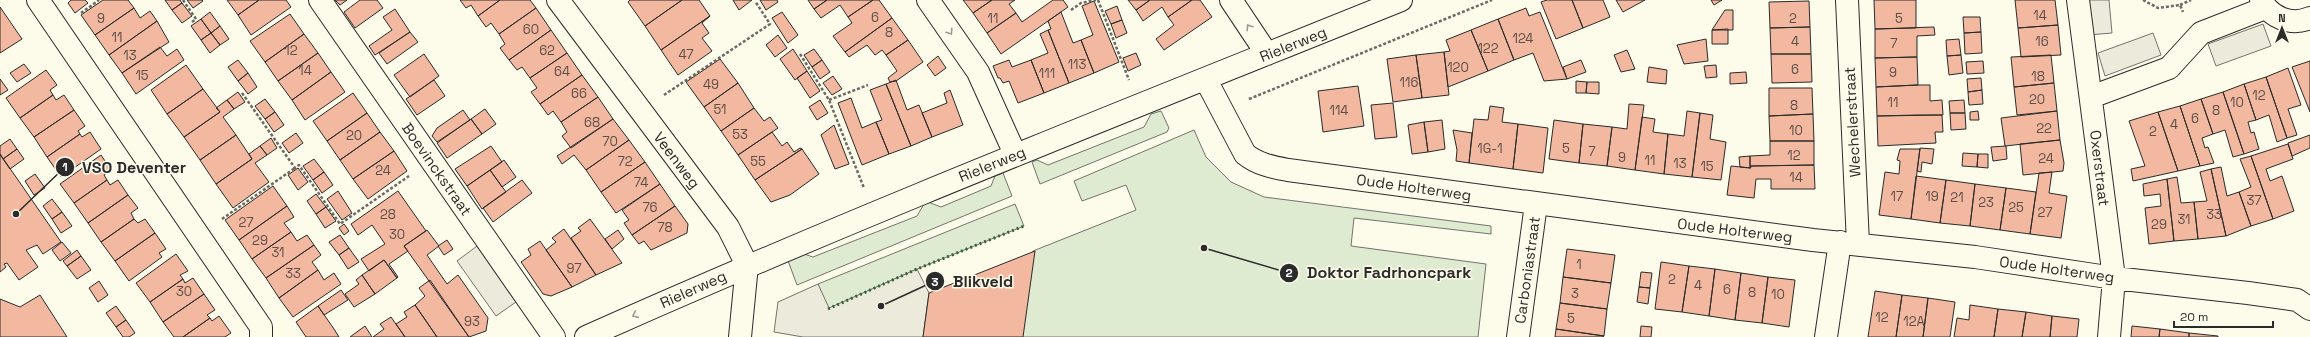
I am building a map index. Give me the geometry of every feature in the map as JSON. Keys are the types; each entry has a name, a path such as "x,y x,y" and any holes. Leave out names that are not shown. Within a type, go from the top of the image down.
{"street":[{"path":"38,0 261,327 261,337"},
{"name":"Boevinckstraat","path":"320,0 554,337"},
{"path":"928,0 978,72 1015,154"},
{"path":"1231,0 1267,54"},
{"name":"Rielerweg","path":"586,337 747,265 874,212 1015,154 1206,80 1402,0"},
{"name":"Wechelerstraat","path":"1826,337 1849,243 1847,0"},
{"name":"Oxerstraat","path":"2078,0 2114,278 2109,337"},
{"name":"Veenweg","path":"563,2 640,110 728,227 747,265"},
{"path":"2091,97 2169,68 2201,33 2263,4 2284,21 2300,22 2310,18"},
{"name":"Oude Holterweg","path":"1206,80 1245,154 1252,160 1264,165 1288,170 1536,204 1849,243 1975,257 2114,278 2296,300 2310,309"},
{"name":"Carboniastraat","path":"1518,337 1536,204"},
{"path":"740,337 747,265"}],"path":[{"path":"183,0 196,19 192,22"},
{"path":"1071,10 1079,1 1097,0 1139,106"},
{"path":"1221,110 1492,0"},
{"path":"2143,0 2158,8 2180,5 2191,0"},
{"path":"640,110 770,24 755,1"},
{"path":"2180,5 2194,40"},
{"path":"800,54 829,100 874,212"},
{"path":"829,100 868,85"},
{"path":"242,93 295,168"},
{"path":"198,236 299,165 340,224 431,160"}],"green space":[{"path":"1161,111 1169,128 1167,132 1040,184 1032,162 1037,160 1048,165 1144,127 1151,114"},
{"path":"1194,130 1206,157 1231,182 1264,197 1491,226 1491,234 1354,218 1351,246 1486,264 1478,337 1022,337 1033,251 1136,210 1126,185 1082,201 1074,181"},
{"path":"1003,173 1012,196 797,285 787,258 801,253 813,257 917,216 924,204 928,202 941,207 991,186 995,176"},
{"path":"1015,204 1024,226 917,269 828,309 818,284"}],"shaded area":[{"path":"2084,0 2109,0 2112,33 2088,35"},
{"path":"2263,24 2271,46 2216,66 2208,44"},
{"path":"2153,33 2161,55 2105,76 2098,53"},
{"path":"477,246 516,302 496,316 457,261"},
{"path":"917,269 929,293 923,337 803,337 774,332 778,302 818,284 829,308"}],"building":[{"path":"71,0 85,0 88,3 75,13 68,3"},
{"path":"103,0 128,0 134,8 95,35 81,15"},
{"path":"165,0 180,0 182,3 172,10"},
{"path":"187,0 202,0 203,1 193,8"},
{"path":"227,0 259,0 238,15"},
{"path":"259,0 286,0 291,7 251,35 238,15"},
{"path":"335,0 347,0 340,5"},
{"path":"360,0 377,0 383,8 355,28 344,12"},
{"path":"460,0 500,0 478,16 471,5 466,8"},
{"path":"500,0 530,0 536,8 499,34 491,23 486,27 478,16"},
{"path":"630,0 682,0 645,26 628,2"},
{"path":"682,0 699,0 710,16 661,50 645,26"},
{"path":"733,0 752,0 739,10"},
{"path":"760,0 777,0 778,2 766,10"},
{"path":"808,0 827,0 814,9"},
{"path":"827,0 873,0 848,17 840,5 821,18 814,9"},
{"path":"873,0 879,0 892,18 845,52 833,36 852,23 848,17"},
{"path":"963,0 992,0 973,13"},
{"path":"992,0 1015,0 1009,4 1016,13 987,33 973,13"},
{"path":"1053,0 1063,0 1068,7 1001,54 987,33 1016,13 1022,22"},
{"path":"1128,0 1150,0 1136,10"},
{"path":"1150,0 1192,0 1168,17 1162,7 1143,21 1136,10"},
{"path":"1192,0 1200,0 1212,17 1164,50 1156,39 1174,25 1168,17"},
{"path":"1547,0 1572,0 1583,28 1556,39 1541,2"},
{"path":"1572,0 1603,0 1610,17 1583,28"},
{"path":"1616,0 1645,0 1623,12"},
{"path":"1711,0 1722,0 1714,5"},
{"path":"1874,0 1916,0 1916,28 1875,29"},
{"path":"2015,0 2055,0 2058,25 2018,28"},
{"path":"1094,1 1119,62 1094,73 1081,40 1093,35 1082,6"},
{"path":"1809,1 1810,27 1770,28 1769,2"},
{"path":"182,3 192,16 182,23 172,10"},
{"path":"1117,6 1122,20 1111,24 1105,11"},
{"path":"0,7 22,39 0,53"},
{"path":"134,8 140,18 150,11 157,21 109,55 95,35"},
{"path":"536,8 551,30 509,60 500,48 505,44 499,34"},
{"path":"1526,8 1529,16 1540,12 1567,79 1544,81 1533,53 1514,60 1498,19"},
{"path":"395,9 410,32 375,55 369,46 392,30 383,17"},
{"path":"1725,10 1733,10 1733,30 1712,30"},
{"path":"210,12 220,26 211,33 201,19"},
{"path":"782,12 798,35 788,43 772,18"},
{"path":"1061,12 1073,43 1081,40 1094,73 1069,83 1048,30 1051,29 1048,21"},
{"path":"290,14 304,34 265,62 250,41"},
{"path":"710,16 702,23 709,33 702,38 712,51 678,75 661,50"},
{"path":"1963,17 1980,17 1981,32 1964,33"},
{"path":"892,18 908,40 886,55 882,50 875,55 867,45 849,57 845,52"},
{"path":"201,19 211,33 201,40 191,26"},
{"path":"1498,19 1514,60 1488,71 1471,30"},
{"path":"1122,20 1127,33 1116,38 1111,24"},
{"path":"157,21 169,42 122,73 109,55"},
{"path":"2058,25 2061,55 2021,57 2018,28"},
{"path":"220,26 229,39 220,45 211,33"},
{"path":"1810,27 1811,54 1771,54 1770,28"},
{"path":"1934,27 1935,35 1917,36 1917,57 1875,58 1875,29"},
{"path":"1728,29 1728,44 1712,44 1712,30"},
{"path":"551,30 567,53 530,78 522,67 517,70 509,60"},
{"path":"1048,30 1069,83 1044,93 1031,60 1048,53 1040,34"},
{"path":"1471,30 1488,71 1448,87 1444,52 1450,51 1446,40"},
{"path":"410,32 418,42 387,64 379,53"},
{"path":"1981,32 1982,53 1965,54 1964,33"},
{"path":"211,33 220,45 210,53 201,40"},
{"path":"304,34 318,53 278,81 265,62"},
{"path":"778,35 787,48 775,57 766,45"},
{"path":"1706,39 1708,61 1684,64 1677,45"},
{"path":"1959,39 1961,55 1947,56 1946,40"},
{"path":"908,40 923,62 896,81 890,82 888,78 897,71 886,55"},
{"path":"160,47 167,56 177,49 184,60 136,94 122,73"},
{"path":"793,49 807,71 795,80 780,59"},
{"path":"814,49 822,60 812,67 804,55"},
{"path":"1627,50 1635,69 1621,72 1614,55"},
{"path":"1444,52 1449,95 1422,98 1416,55"},
{"path":"318,53 331,72 292,100 278,81"},
{"path":"567,53 582,75 540,104 531,92 537,88 530,78"},
{"path":"1136,53 1141,65 1128,71 1123,58"},
{"path":"424,54 439,76 410,97 394,75"},
{"path":"1771,54 1811,54 1812,82 1772,83"},
{"path":"1416,55 1422,98 1393,102 1387,59"},
{"path":"1961,55 1963,73 1949,75 1947,56"},
{"path":"2051,55 2054,83 2014,87 2011,57"},
{"path":"938,56 946,68 935,76 927,65"},
{"path":"1917,57 1918,85 1876,87 1875,58"},
{"path":"720,59 738,83 704,107 686,82"},
{"path":"238,60 248,73 238,81 228,67"},
{"path":"822,60 830,72 820,79 812,67"},
{"path":"1009,60 1012,67 1031,60 1044,93 1018,103 1009,81 1003,83 1000,78 998,78 993,66"},
{"path":"1581,60 1586,72 1567,79 1563,67"},
{"path":"1983,61 1984,73 1967,74 1966,62"},
{"path":"2310,61 2310,112 2292,67"},
{"path":"24,64 31,73 17,82 10,73"},
{"path":"186,65 203,89 167,114 151,90"},
{"path":"1716,65 1717,77 1706,78 1704,66"},
{"path":"1649,67 1667,70 1666,84 1647,82"},
{"path":"2288,68 2301,105 2288,109 2297,135 2287,138 2266,77"},
{"path":"46,70 57,85 50,90 53,95 20,118 6,98"},
{"path":"807,71 820,91 810,98 797,78"},
{"path":"331,72 345,92 305,120 292,100"},
{"path":"1746,72 1747,83 1730,84 1730,73"},
{"path":"248,73 257,87 248,94 238,81"},
{"path":"582,75 598,97 561,122 553,111 548,115 540,104"},
{"path":"833,76 842,89 832,95 823,83"},
{"path":"2266,77 2287,138 2277,142 2269,115 2256,120 2244,84"},
{"path":"1981,78 1982,90 1968,92 1967,79"},
{"path":"0,79 8,90 0,95"},
{"path":"434,80 445,96 417,115 406,99"},
{"path":"896,80 907,110 919,105 932,137 911,146 886,84"},
{"path":"1576,81 1587,82 1586,93 1576,93"},
{"path":"1587,82 1599,82 1599,94 1586,93"},
{"path":"738,83 754,108 721,131 704,107"},
{"path":"2054,83 2057,111 2017,115 2014,87"},
{"path":"886,84 911,146 889,154 876,122 882,120 870,90"},
{"path":"2244,84 2256,120 2248,122 2251,133 2254,132 2259,149 2244,154 2223,92"},
{"path":"1930,85 1930,101 1942,100 1943,115 1877,116 1876,87"},
{"path":"1358,86 1364,126 1323,132 1318,91"},
{"path":"1769,88 1812,88 1813,114 1769,116"},
{"path":"203,89 220,112 184,137 167,114"},
{"path":"950,90 963,125 932,137 922,113 947,103 944,93"},
{"path":"1982,90 1983,104 1969,105 1968,92"},
{"path":"238,92 245,102 234,109 227,100"},
{"path":"2223,92 2244,154 2233,157 2225,130 2213,134 2201,99"},
{"path":"353,93 367,113 327,141 313,121"},
{"path":"53,95 56,100 64,95 74,110 34,137 20,118"},
{"path":"598,97 613,119 571,148 562,136 567,132 561,122"},
{"path":"851,98 862,128 876,122 889,154 862,165 838,103"},
{"path":"265,99 275,112 265,119 255,106"},
{"path":"2201,99 2213,134 2202,138 2205,148 2208,147 2214,163 2200,166 2180,106"},
{"path":"227,100 234,109 223,117 236,135 200,160 184,137 220,112 216,108"},
{"path":"820,100 828,113 817,120 809,107"},
{"path":"1964,100 1965,113 1950,113 1949,101"},
{"path":"1393,103 1397,137 1375,139 1371,105"},
{"path":"1629,104 1644,105 1635,170 1607,166 1612,127 1627,129"},
{"path":"1490,106 1504,108 1502,122 1518,124 1513,169 1469,163 1474,119 1488,120"},
{"path":"2180,106 2200,166 2178,171 2158,112"},
{"path":"754,108 764,121 770,117 778,128 738,155 721,131"},
{"path":"485,109 496,124 482,134 471,119"},
{"path":"74,110 85,126 78,131 80,134 47,157 34,137"},
{"path":"463,110 470,120 437,142 432,136 437,128"},
{"path":"1687,111 1700,113 1692,177 1664,174 1668,134 1684,136"},
{"path":"1978,111 1979,120 1970,120 1970,112"},
{"path":"2057,111 2060,140 2005,146 2001,118"},
{"path":"275,112 284,125 274,132 265,119"},
{"path":"2158,112 2178,171 2133,181 2131,169 2145,166 2129,121"},
{"path":"367,113 380,132 340,160 327,141"},
{"path":"1700,113 1713,115 1710,139 1726,142 1721,180 1692,177"},
{"path":"1950,113 1965,113 1966,129 1951,130"},
{"path":"1813,114 1814,141 1770,141 1769,116"},
{"path":"1942,115 1943,132 1935,132 1936,143 1878,146 1877,116"},
{"path":"1642,117 1655,119 1653,132 1668,134 1664,174 1635,170"},
{"path":"471,119 482,134 447,158 437,143"},
{"path":"613,119 629,140 586,170 574,155 562,164 557,156"},
{"path":"1442,120 1445,149 1428,152 1424,122"},
{"path":"1554,120 1583,124 1579,163 1549,159"},
{"path":"1424,122 1428,152 1412,154 1408,125"},
{"path":"1518,124 1548,128 1543,173 1513,169"},
{"path":"1583,124 1612,127 1607,166 1579,163"},
{"path":"834,125 849,164 835,169 821,135"},
{"path":"1453,130 1472,133 1469,163 1456,161 1457,150"},
{"path":"90,132 101,149 61,177 47,157 80,134 82,137"},
{"path":"380,132 394,151 353,179 340,160"},
{"path":"772,132 782,146 787,142 794,152 800,148 802,149 755,180 738,155"},
{"path":"296,133 303,143 289,153 282,143"},
{"path":"236,135 252,159 216,184 200,160"},
{"path":"2310,135 2310,148 2292,156 2288,143"},
{"path":"271,138 277,148 267,155 260,146"},
{"path":"10,139 17,149 3,159 0,154 0,146"},
{"path":"629,140 645,162 601,192 586,170"},
{"path":"2060,140 2064,163 2063,171 2023,175 2020,144"},
{"path":"1770,141 1814,141 1814,165 1750,166 1750,156 1770,155"},
{"path":"2288,144 2293,159 2266,169 2270,181 2282,176 2294,211 2273,219 2251,156"},
{"path":"260,146 267,155 255,163 269,182 233,208 216,184 252,159 249,154"},
{"path":"491,146 502,162 467,186 455,169"},
{"path":"2006,146 2007,159 1993,161 1991,147"},
{"path":"1920,148 1934,149 1932,164 1922,162 1921,172 1917,171"},
{"path":"17,149 24,159 10,169 3,159"},
{"path":"802,149 819,174 790,195 771,202 755,180"},
{"path":"1900,149 1920,149 1911,219 1879,215 1885,172 1899,174 1900,161 1897,160"},
{"path":"394,151 407,171 368,199 353,179"},
{"path":"1963,153 1978,154 1977,167 1962,166"},
{"path":"0,154 61,242 43,254 37,245 26,250 38,267 19,280 7,263 4,264 6,267 0,272"},
{"path":"1978,154 1988,154 1988,168 1977,167"},
{"path":"101,155 111,170 104,175 107,180 74,203 60,184"},
{"path":"1750,156 1750,168 1740,167 1739,157"},
{"path":"2251,156 2273,219 2251,226 2239,192 2251,187 2240,159"},
{"path":"314,159 324,172 313,180 303,166"},
{"path":"504,160 516,177 502,187 490,170"},
{"path":"645,162 660,184 616,213 601,192"},
{"path":"1814,165 1815,189 1771,189 1771,179 1756,179 1754,198 1727,195 1731,166 1751,168 1750,166"},
{"path":"2221,167 2227,196 2239,192 2251,226 2226,236 2211,169"},
{"path":"298,168 308,182 298,190 288,175"},
{"path":"2211,169 2226,236 2198,239 2194,202 2207,201 2200,172"},
{"path":"490,170 506,192 482,209 467,186"},
{"path":"324,172 333,185 322,193 313,180"},
{"path":"2052,172 2049,193 2067,196 2061,238 2030,234 2039,173"},
{"path":"35,174 45,188 34,195 25,181"},
{"path":"1916,176 1946,180 1940,223 1911,219"},
{"path":"2177,177 2181,203 2194,202 2198,239 2174,241 2167,179"},
{"path":"2167,179 2174,241 2149,244 2145,208 2161,206 2160,194 2144,196 2143,184"},
{"path":"107,180 110,185 118,180 128,195 88,223 74,203"},
{"path":"522,180 532,193 493,222 483,208"},
{"path":"1946,180 1975,184 1970,226 1940,223"},
{"path":"660,184 675,206 632,235 624,223 629,220 622,210"},
{"path":"1975,184 2006,188 2000,230 1970,226"},
{"path":"273,186 287,206 239,240 225,220"},
{"path":"2006,188 2036,192 2030,234 2000,230"},
{"path":"338,191 352,213 342,220 327,199"},
{"path":"398,191 426,231 404,246 408,251 389,264 398,277 397,278 384,260 369,271 361,259 385,244 372,225 358,235 351,224"},
{"path":"316,194 326,207 316,214 307,201"},
{"path":"128,195 138,208 131,213 134,219 101,242 88,223"},
{"path":"52,199 62,212 52,219 43,206"},
{"path":"287,206 294,217 284,223 291,232 252,259 239,240"},
{"path":"675,206 688,224 687,233 651,250 644,241 639,244 632,235"},
{"path":"326,207 336,221 325,228 316,214"},
{"path":"62,212 72,226 61,233 52,219"},
{"path":"134,219 138,223 145,219 155,233 115,261 101,242"},
{"path":"590,219 622,263 596,275 571,238 581,231 578,228"},
{"path":"344,224 349,231 344,235 339,228"},
{"path":"564,229 596,275 572,287 546,250 556,242 552,238"},
{"path":"427,230 439,246 427,255 447,284 458,275 488,318 486,331 469,337 404,246"},
{"path":"618,230 624,239 612,249 605,239"},
{"path":"291,232 297,241 307,235 314,245 266,278 252,259"},
{"path":"155,233 166,249 159,253 162,257 129,281 115,261"},
{"path":"340,235 349,248 339,255 329,242"},
{"path":"447,240 453,249 444,255 438,246"},
{"path":"540,241 572,287 551,296 543,294 521,262 531,255 528,249"},
{"path":"62,242 71,253 60,261 52,250"},
{"path":"314,245 321,255 312,262 318,270 279,298 266,278"},
{"path":"349,248 359,262 348,269 339,255"},
{"path":"1567,249 1615,255 1611,283 1563,277"},
{"path":"77,250 81,256 67,266 63,261"},
{"path":"1035,251 1023,337 923,337 929,293"},
{"path":"176,254 188,271 180,275 183,279 150,302 136,283"},
{"path":"81,256 91,270 77,279 67,266"},
{"path":"384,260 397,278 375,294 362,275"},
{"path":"1661,262 1689,266 1682,312 1655,309"},
{"path":"1689,266 1715,269 1709,316 1682,312"},
{"path":"1715,269 1741,273 1735,320 1709,316"},
{"path":"318,270 324,280 334,273 341,284 293,317 279,298"},
{"path":"1641,272 1652,273 1650,288 1639,287"},
{"path":"1741,273 1768,277 1762,323 1735,320"},
{"path":"362,275 375,294 354,307 345,294 359,284 356,280"},
{"path":"1563,277 1611,283 1607,309 1560,303"},
{"path":"1768,277 1795,280 1789,327 1762,323"},
{"path":"193,278 204,294 163,322 150,302 183,279 185,283"},
{"path":"430,280 469,337 437,337 415,305 425,296 419,288"},
{"path":"99,281 108,295 98,302 89,288"},
{"path":"1639,287 1650,288 1648,304 1637,302"},
{"path":"341,290 348,300 324,315 318,306"},
{"path":"1875,291 1902,295 1896,337 1868,337"},
{"path":"204,294 215,310 207,315 210,318 183,337 174,337 163,322"},
{"path":"40,295 67,337 0,337 0,299 20,307"},
{"path":"1902,295 1928,298 1923,337 1896,337"},
{"path":"1928,298 1955,302 1950,337 1923,337"},
{"path":"1560,303 1607,309 1604,336 1556,329"},
{"path":"415,305 437,337 405,337 396,324 407,317 404,312"},
{"path":"1970,305 1998,309 1994,337 1954,337 1957,318 1969,320"},
{"path":"116,306 126,320 116,327 106,313"},
{"path":"318,306 339,337 306,337 296,322"},
{"path":"1998,309 2026,312 2022,337 1994,337"},
{"path":"2026,312 2052,316 2050,337 2022,337"},
{"path":"219,316 231,333 225,337 183,337 210,318 212,321"},
{"path":"2052,316 2079,319 2077,337 2050,337"},
{"path":"391,317 405,337 373,337 384,329 380,324"},
{"path":"126,320 135,333 129,337 123,337 116,327"},
{"path":"365,326 372,337 350,337"},
{"path":"1641,326 1652,327 1651,337 1640,337"},
{"path":"2132,326 2160,329 2159,337 2131,337"},
{"path":"1556,329 1604,336 1555,337"},
{"path":"2160,329 2189,333 2189,337 2159,337"},
{"path":"2189,333 2218,336 2218,337 2189,337"}],"hedge":[{"path":"828,309 917,269 1024,226"}],"place":[{"name":"VSO Deventer","path":"16,214"},
{"name":"Doktor Fadrhoncpark","path":"1204,248"},
{"name":"Blikveld","path":"881,306"}]}
